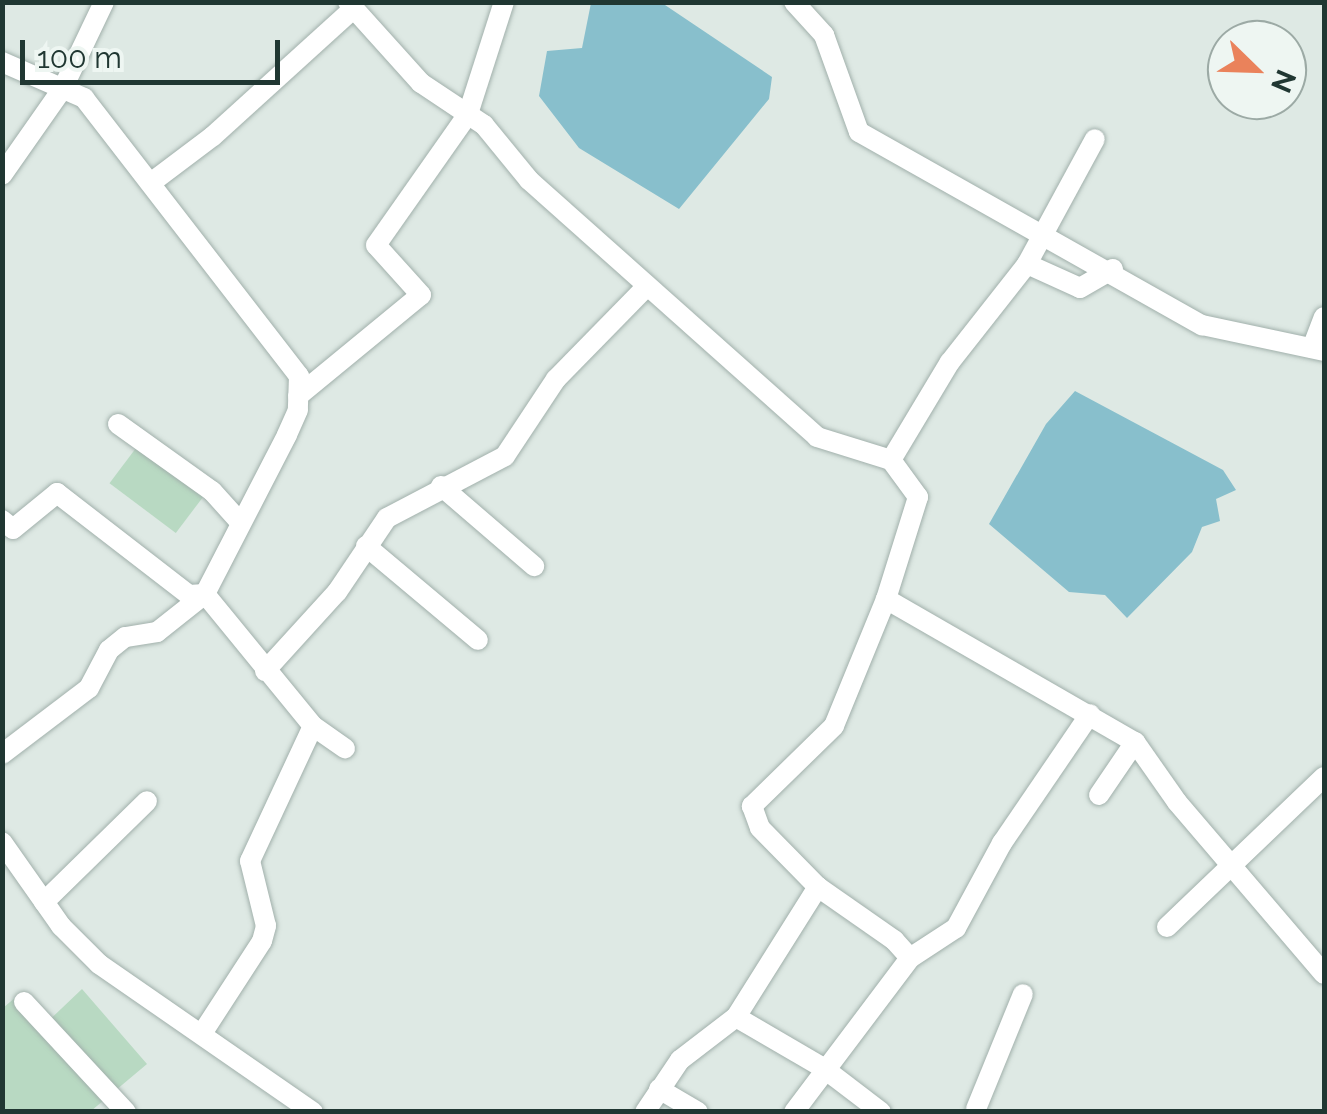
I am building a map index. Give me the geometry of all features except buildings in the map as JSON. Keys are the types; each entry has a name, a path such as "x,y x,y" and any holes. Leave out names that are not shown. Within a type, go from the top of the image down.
{"street":[{"path":"2,175 63,88 104,2"},
{"path":"298,396 421,294 376,245 468,114 504,2"},
{"path":"794,2 824,35 859,132 1039,236 1112,269 1202,325 1318,349 1324,317"},
{"path":"152,182 213,136 351,5 421,83 468,114 646,287 817,438 891,460 918,498 886,599 834,726 752,806 760,828 818,887 894,940 910,958"},
{"path":"2,62 84,98 273,336 299,376 298,396 287,435 238,520 205,594 157,632 125,637 109,650 89,688 2,754"},
{"path":"891,460 950,362 1027,264 1095,139"},
{"path":"1027,264 1080,288 1112,269"},
{"path":"265,670 337,592 387,518 440,486 505,456 556,380 646,287"},
{"path":"118,424 212,490 238,520"},
{"path":"440,486 534,566"},
{"path":"2,520 14,529 57,492 189,595 205,594"},
{"path":"366,546 478,640"},
{"path":"205,594 314,726 345,748"},
{"path":"886,599 1135,742 1177,802 1234,862 1324,974"},
{"path":"794,1112 822,1067 910,958 956,928 1002,843 1090,714"},
{"path":"203,1032 262,941 266,926 250,861 314,726"},
{"path":"1098,794 1135,742"},
{"path":"1167,927 1324,777"},
{"path":"44,902 146,801"},
{"path":"2,842 44,902 99,964 203,1032 313,1112"},
{"path":"644,1112 680,1060 736,1017 818,887"},
{"path":"976,1111 1023,994"},
{"path":"24,1002 126,1112"},
{"path":"736,1017 822,1067 880,1112"},
{"path":"659,1089 698,1112"}],"green space":[{"path":"139,444 205,494 176,533 110,483"},
{"path":"82,989 147,1064 91,1111 3,1112 3,1008 17,996 41,1028"}],"water":[{"path":"591,3 662,3 772,77 769,99 679,209 579,148 539,96 547,51 582,48"},
{"path":"1075,391 1223,470 1236,490 1216,499 1220,521 1202,527 1192,552 1127,618 1105,595 1069,592 989,524 1046,424"}]}
